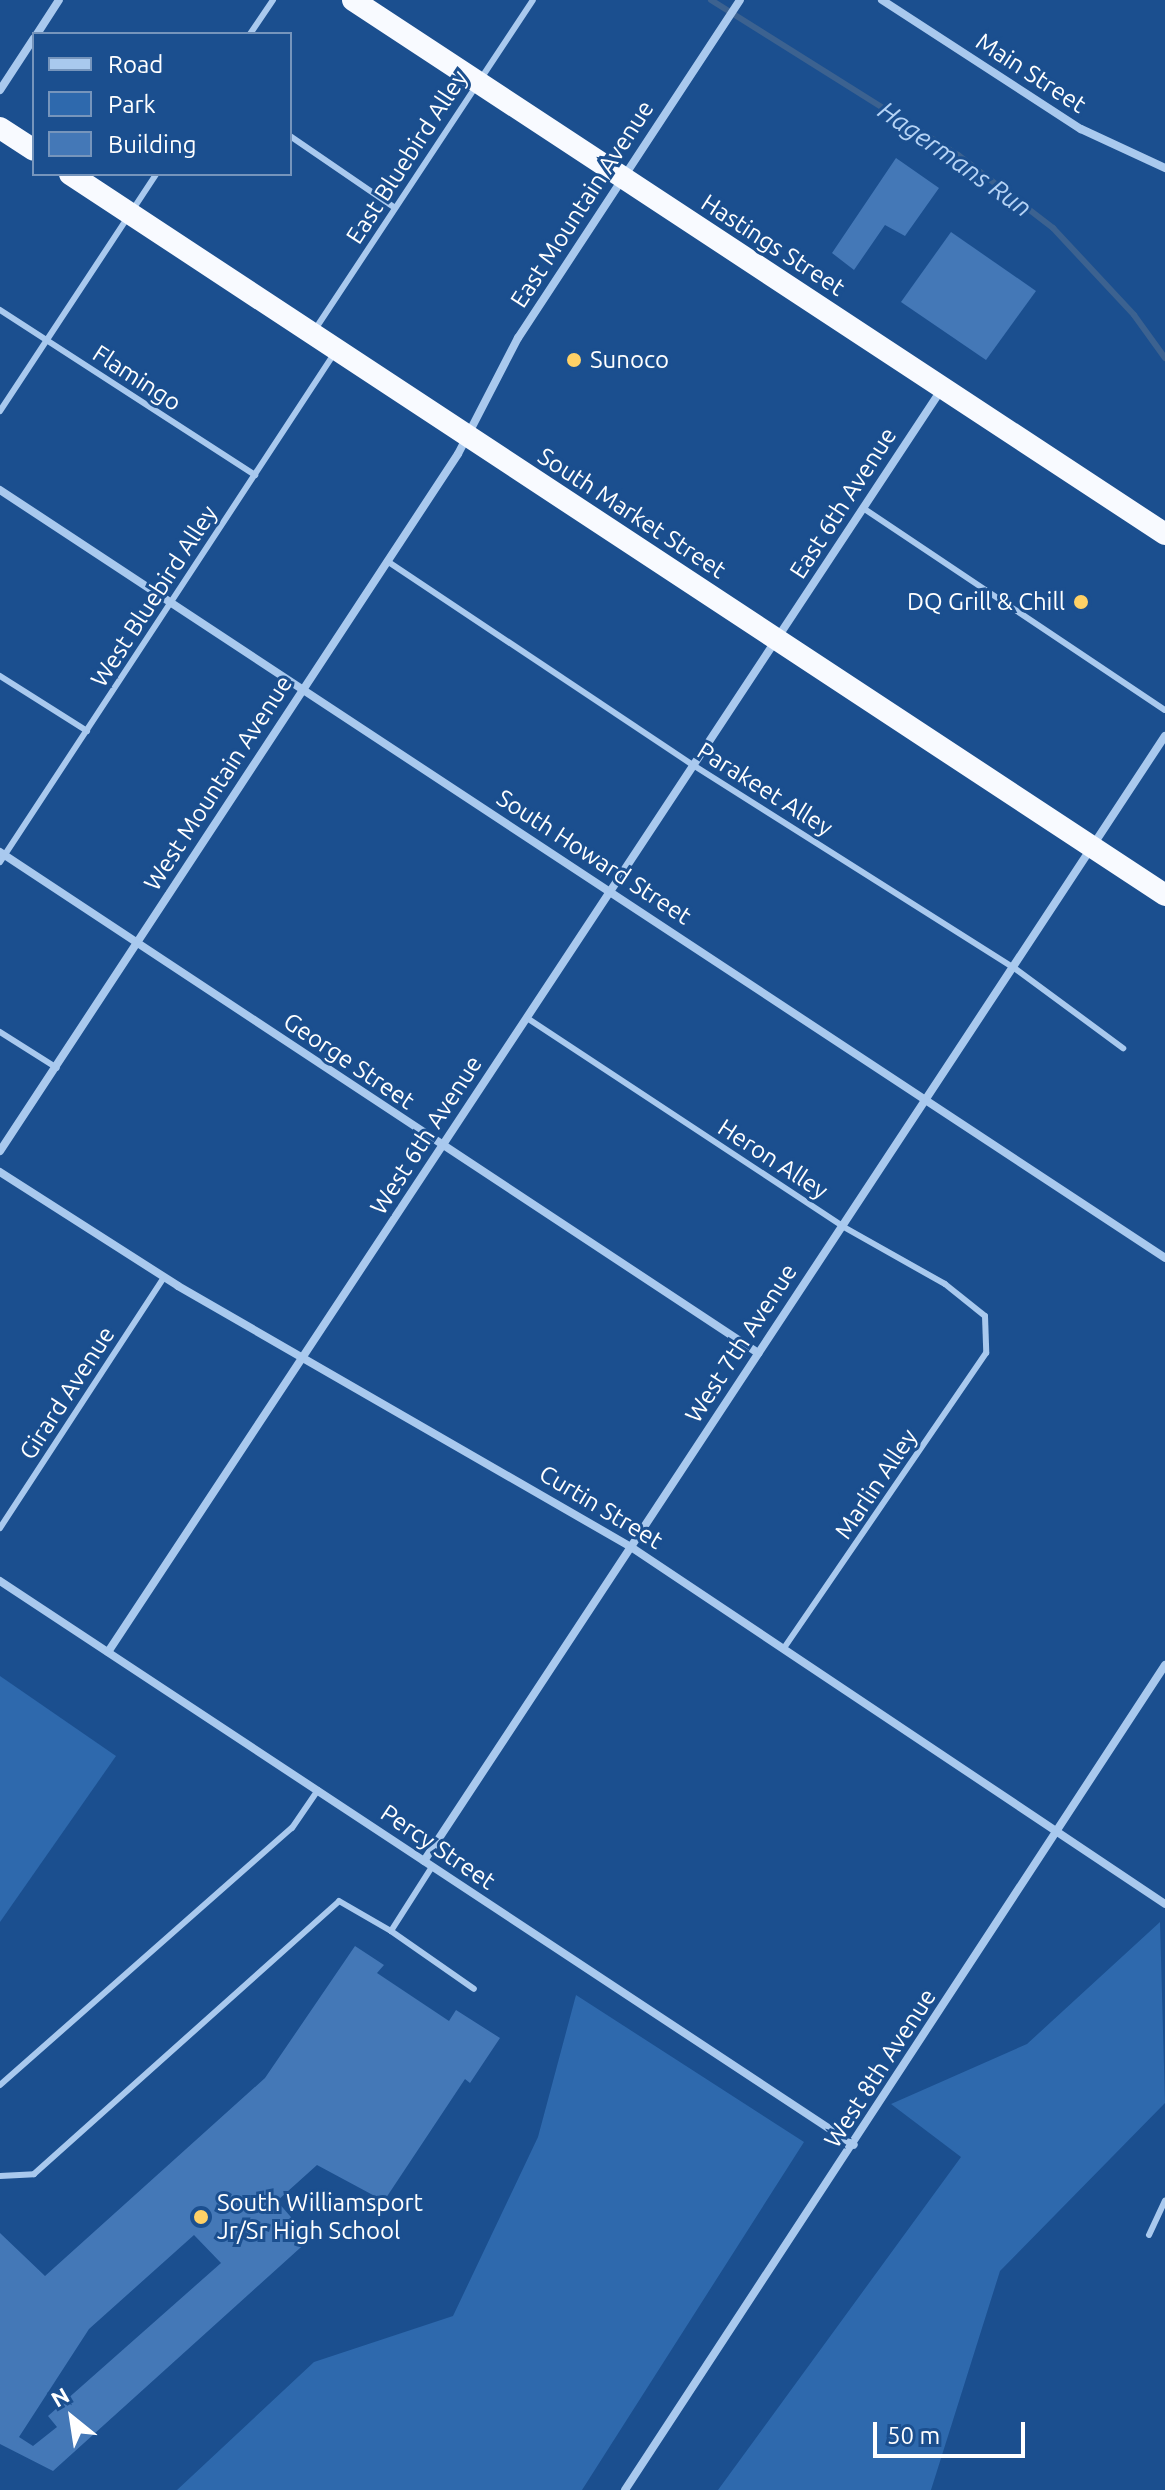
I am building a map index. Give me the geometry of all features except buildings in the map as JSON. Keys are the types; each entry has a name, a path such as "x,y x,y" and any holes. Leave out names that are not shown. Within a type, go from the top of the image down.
{"highway":[{"name":"Hastings Street","path":"353,0 1165,534"},
{"path":"0,128 32,149"},
{"name":"South Market Street","path":"73,176 1165,895"}],"street":[{"path":"38,32 59,0"},
{"name":"East Mountain Avenue","path":"467,436 518,338 740,0"},
{"name":"Main Street","path":"882,0 1081,129 1165,168"},
{"path":"0,90 32,41"},
{"name":"East 6th Avenue","path":"776,640 943,388"},
{"name":"West Mountain Avenue","path":"0,1151 467,436"},
{"name":"South Howard Street","path":"0,490 1165,1258"},
{"name":"West 6th Avenue","path":"108,1652 776,640"},
{"name":"West 7th Avenue","path":"428,1864 631,1547 1165,736"},
{"name":"George Street","path":"2,857 758,1353"},
{"name":"Curtin Street","path":"0,1172 164,1277 631,1547 1165,1904"},
{"name":"Percy Street","path":"0,1581 854,2145"},
{"name":"West 8th Avenue","path":"625,2490 854,2145 1165,1665"}],"lane":[{"path":"251,32 273,0"},
{"name":"East Bluebird Alley","path":"312,334 533,0"},
{"path":"292,137 395,208"},
{"path":"0,411 155,176"},
{"name":"Flamingo","path":"0,310 255,475"},
{"name":"West Bluebird Alley","path":"2,857 337,350"},
{"path":"863,508 1165,710"},
{"name":"Parakeet Alley","path":"387,561 693,765 1013,967 1123,1048"},
{"path":"0,676 87,731"},
{"name":"Heron Alley","path":"527,1018 842,1226 974,1303 989,1335"},
{"path":"0,1032 57,1068"},
{"name":"Girard Avenue","path":"0,1528 164,1277"},
{"name":"Marlin Alley","path":"784,1648 986,1353 989,1335"},
{"path":"0,2085 292,1828 318,1790"},
{"path":"391,1931 428,1864"},
{"path":"0,2176 34,2174 339,1901 391,1931 474,1989"},
{"path":"1149,2235 1165,2200"}],"green space":[{"path":"0,1676 116,1756 0,1922"},
{"path":"1160,1922 1165,2103 1000,2271 931,2490 718,2490 961,2157 891,2104 1027,2044"},
{"path":"576,1995 804,2142 582,2490 177,2490 314,2362 453,2316 538,2137"}],"waterway":[{"name":"Hagermans Run","path":"711,0 958,155 1053,228 1134,315 1165,358"}],"place":[{"name":"Sunoco","path":"574,360"},
{"name":"DQ Grill & Chill","path":"1081,602"},
{"name":"South Williamsport Jr/Sr High School","path":"201,2217"}]}
